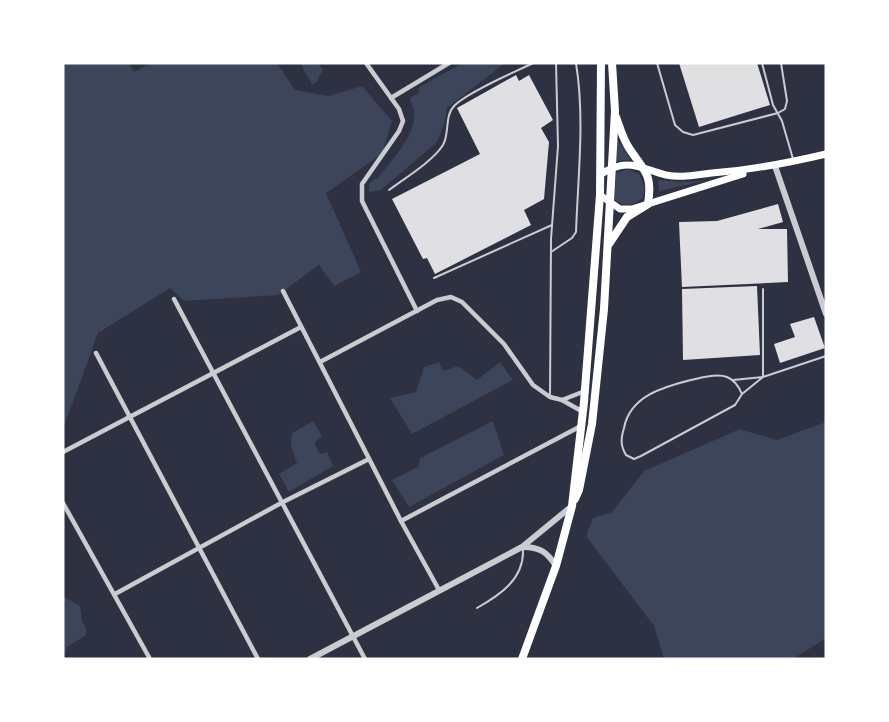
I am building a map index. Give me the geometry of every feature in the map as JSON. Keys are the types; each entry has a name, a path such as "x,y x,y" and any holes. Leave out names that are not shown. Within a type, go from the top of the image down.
{"highway":[{"path":"522,659 556,566 572,506 585,391 600,195 601,63"},
{"path":"572,506 579,490 592,424 604,309 610,168 615,111 612,63"},
{"path":"608,246 627,217 648,204 649,180 644,167 629,148 615,111"}],"main road":[{"path":"601,174 610,168 629,164 667,175 683,176 760,169 826,154"},
{"path":"600,195 620,209 632,209 648,204 658,204 760,169"}],"street":[{"path":"366,63 399,109 402,121 399,132 362,184 362,201 417,311"},
{"path":"391,98 449,63"},
{"path":"775,166 826,314"},
{"path":"283,291 439,590"},
{"path":"320,362 437,300 451,297 462,302 504,344 533,385 550,397 562,400 583,412"},
{"path":"174,299 365,659"},
{"path":"63,452 300,327"},
{"path":"96,353 258,659"},
{"path":"562,400 585,391"},
{"path":"401,521 581,426"},
{"path":"115,594 283,502 369,459"},
{"path":"63,503 150,659"},
{"path":"310,659 522,547 572,506"},
{"path":"522,547 543,550 556,566"}],"lane":[{"path":"389,190 436,154 443,145 453,107 465,98 533,63"},
{"path":"550,397 551,252 558,146 556,63"},
{"path":"551,252 572,238 576,232 580,109 580,87 576,63"},
{"path":"657,63 675,125 683,132 693,135 778,113 785,109 788,101 781,63"},
{"path":"762,63 773,105 782,121 794,162"},
{"path":"434,278 552,225"},
{"path":"763,289 763,377"},
{"path":"763,377 742,394 735,405 641,456 634,459 626,454 621,441 626,416 642,399 665,387 695,379 726,376 734,380 763,377 826,356"},
{"path":"734,380 742,394"},
{"path":"477,608 503,591 519,572 522,565 522,547"}],"shaded area":[{"path":"63,63 129,63 134,72 151,63 277,63 295,90 329,96 362,86 392,121 382,154 326,193 361,272 334,286 319,265 278,295 184,301 170,288 98,333 63,429"},
{"path":"300,63 318,63 323,69 316,83 312,84"},
{"path":"463,63 505,63 447,108 444,125 437,142 381,190 369,192 369,184 377,179 391,162 411,132 414,121 414,110 410,100 412,96 418,94 419,87"},
{"path":"617,139 631,160 616,161"},
{"path":"628,169 639,174 645,187 643,198 636,203 626,205 614,200 616,173"},
{"path":"658,180 680,182 704,181 659,191"},
{"path":"439,362 443,371 458,366 477,380 500,362 513,380 412,434 390,398 416,392 424,367"},
{"path":"313,421 322,436 314,443 320,454 327,452 333,466 289,492 279,474 297,463 291,447 292,433"},
{"path":"493,421 504,455 409,507 392,480 418,467 420,458"},
{"path":"826,422 826,638 793,659 664,659 654,626 586,536 593,518 612,512 644,471 740,429 777,440"},
{"path":"63,596 80,606 86,635 67,647 63,655"}],"building":[{"path":"679,63 757,63 770,105 699,127"},
{"path":"516,75 519,81 529,75 553,120 541,128 549,142 544,199 524,210 531,225 435,274 427,258 423,259 392,199 480,154 457,108"},
{"path":"778,204 783,222 758,229 787,229 788,282 682,287 679,222 717,221"},
{"path":"757,286 760,355 683,360 682,289"},
{"path":"814,317 825,348 780,363 774,344 795,337 790,324"}]}
